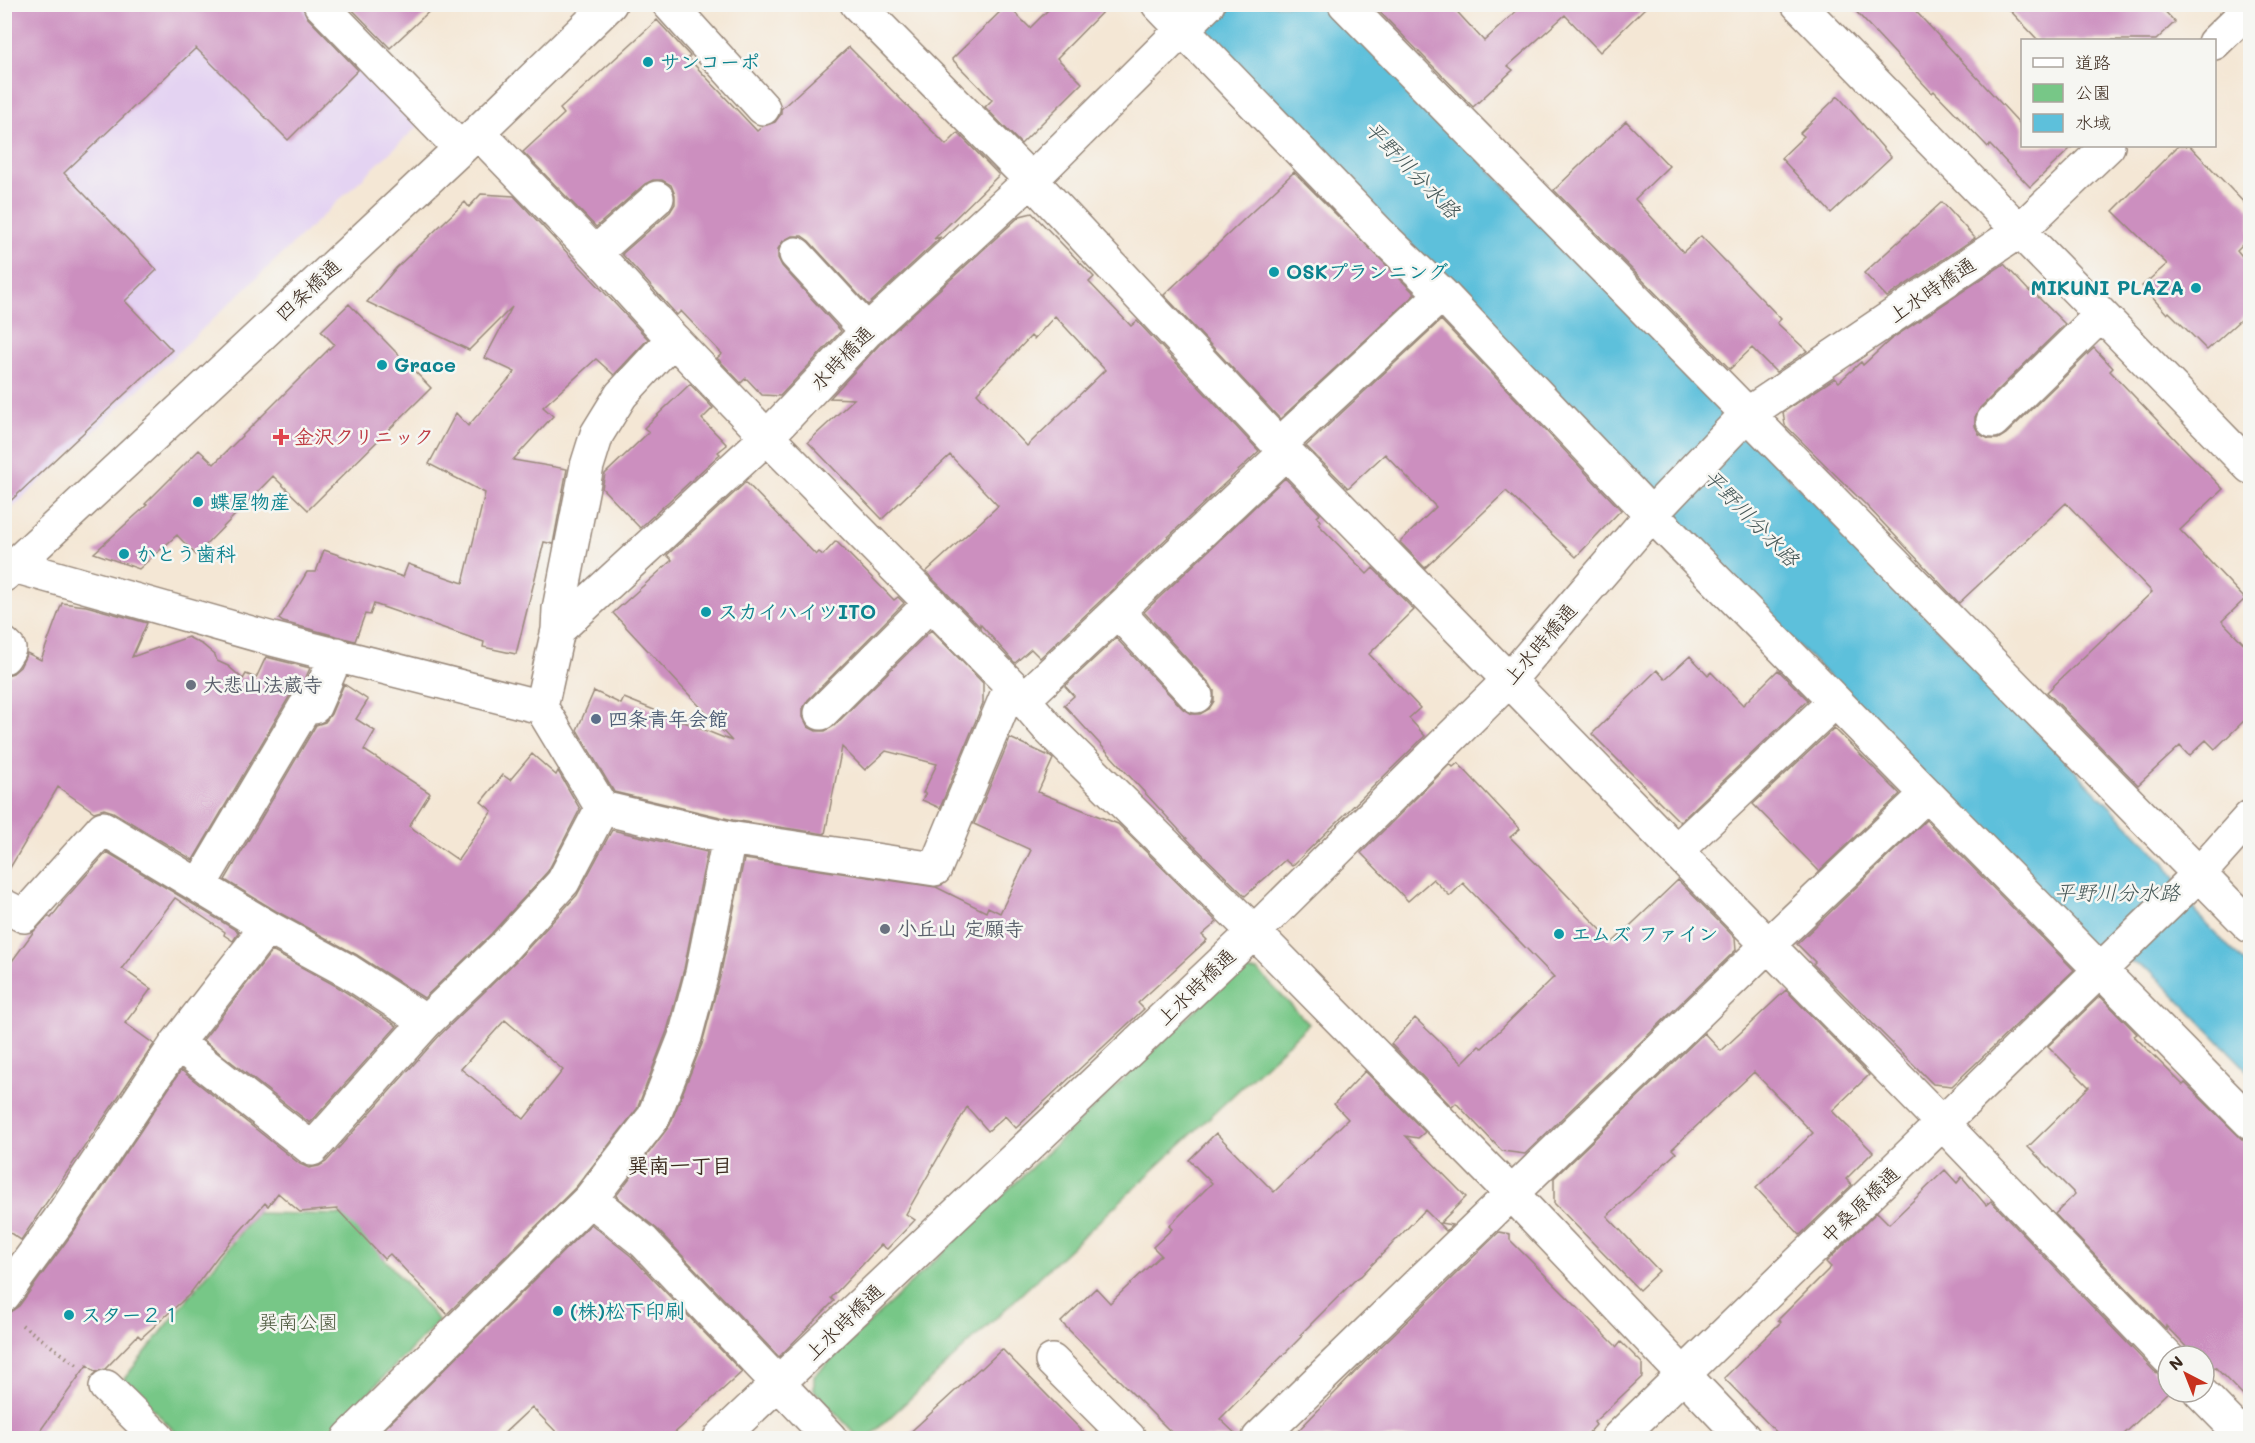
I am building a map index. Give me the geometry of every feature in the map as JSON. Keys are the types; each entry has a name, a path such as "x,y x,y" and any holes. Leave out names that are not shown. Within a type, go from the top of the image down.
{"street":[{"path":"320,4 595,253 767,437 1017,692 1049,729 1254,932 1512,1194 1744,1438"},
{"name":"四条橋通","path":"9,571 469,140 610,4"},
{"path":"669,4 763,108"},
{"path":"856,4 1030,180 1282,449 1943,1124 2156,1346"},
{"path":"1158,4 1193,19 1383,237 1442,294 1835,701 2250,1122"},
{"path":"1345,4 2195,877 2250,926"},
{"path":"1798,4 2250,467"},
{"path":"2216,41 2250,8"},
{"name":"水時橋通","path":"558,630 767,437 867,332 1030,180 1193,19"},
{"name":"上水時橋通","path":"720,1438 1254,932 1509,680 1654,512 1745,416 2019,231 2107,147"},
{"path":"595,253 657,198"},
{"path":"796,254 867,332"},
{"path":"674,339 621,394 597,434 587,466 559,609 558,630 541,707 602,808 729,838 935,869 1017,692 1117,611 1442,294"},
{"path":"1993,421 2101,315"},
{"path":"9,571 541,707"},
{"path":"821,713 931,603"},
{"path":"1117,611 1196,696"},
{"path":"4,644 9,649 4,657"},
{"path":"199,886 305,707 314,707 337,654"},
{"path":"1676,851 1835,701"},
{"path":"1259,1438 1927,794"},
{"path":"177,1043 312,1149 426,1022 504,947 562,882 602,808"},
{"path":"2195,877 2250,817"},
{"path":"4,906 24,916 103,828 267,927 348,971 426,1022"},
{"path":"349,1438 590,1199 653,1118 685,1037 702,973 729,838"},
{"name":"中桑原橋通","path":"1618,1438 2195,877"},
{"path":"9,1307 58,1220 177,1043 267,927"},
{"path":"590,1199 644,1242 830,1438"},
{"path":"1052,1361 1129,1438"},
{"path":"106,1387 158,1438"},
{"path":"2212,1404 2245,1438"}],"path":[{"path":"9,1307 106,1387"}],"shaded area":[{"path":"5,5 305,5 420,124 5,515"}],"green space":[{"path":"1236,971 1258,971 1309,1024 868,1438 859,1438 814,1390 814,1376"},
{"name":"巽南公園","path":"256,1213 346,1215 439,1321 324,1438 181,1438 124,1379"}],"water":[{"name":"平野川分水路","path":"1174,5 1329,5 2165,863 2199,916 2250,969 2250,1073 2151,971 2087,942"}],"building":[{"path":"4,4 302,4 307,17 358,70 288,140 196,48 64,173 157,270 125,301 172,350 4,507"},
{"path":"347,4 437,4 390,48"},
{"path":"1054,4 1110,4 1057,58 1082,83 1021,144 985,107 992,100 952,59 1007,5 1030,28"},
{"path":"1372,4 1450,4 1484,41 1524,4 1649,4 1600,52 1565,15 1508,66 1513,70 1473,107"},
{"path":"1849,4 1909,4 2021,125 2021,147 2072,147 2030,187 1934,91 1932,93"},
{"path":"2004,4 2158,4 2175,22 2157,39 2037,39"},
{"path":"657,20 690,56 688,58 757,131 775,122 781,114 781,109 849,47 946,145 958,133 999,175 934,239 941,237 868,305 809,241 802,236 792,236 783,241 778,249 778,258 782,266 841,331 780,396 762,395 746,378 741,383 717,358 722,354 681,311 677,315 622,254 670,212 675,204 675,195 671,185 662,180 653,180 645,184 596,227 523,152 564,114 560,109"},
{"path":"1838,96 1891,157 1831,213 1781,158 1804,136 1800,133"},
{"path":"1626,121 1669,166 1635,199 1683,252 1701,236 1781,319 1777,323 1807,351 1776,372 1752,348 1730,369 1554,190"},
{"path":"2177,147 2191,147 2250,209 2250,237 2237,250 2250,266 2250,311 2207,350 2169,312 2167,314 2142,286 2167,264 2113,211"},
{"name":"OSKプランニング","path":"1294,172 1415,294 1280,419 1164,295"},
{"path":"481,194 514,196 648,339 614,375 596,359 543,407 553,416 513,460 567,469 553,544 544,542 516,654 483,647 484,642 374,604 370,615 365,614 355,641 283,622 279,619 307,572 316,572 324,550 403,577 408,564 463,583 485,493 429,464 456,413 468,426 515,372 485,358 512,307 469,350 367,302 396,268 465,202 469,207"},
{"path":"1942,202 1975,238 1887,297 1864,273"},
{"path":"1032,213 1094,277 1089,282 1131,326 1137,321 1259,451 1040,658 1031,649 1015,663 980,624 980,627 926,572 998,506 950,455 882,519 808,442 854,399 830,398 880,344 1020,216","holes":["1055,316 1105,370 1027,446 977,393 1031,336 1034,339"]},
{"path":"2004,264 2065,324 1980,408 1975,417 1975,426 1979,434 1989,439 1998,439 2006,434 2094,348 2113,368 2110,371 2223,489 2180,530 2245,599 2222,621 2250,650 2250,715 2215,749 2206,740 2189,756 2180,746 2138,785 2047,692 2152,592 2066,503 1959,603 1865,504 1785,425 1783,412 1835,378 1839,382 1861,362 1863,365 1890,340"},
{"path":"349,304 431,388 308,510 273,476 196,555 177,535 139,569 94,553 147,505 145,504 199,450 214,464 334,344 321,331"},
{"path":"1441,320 1621,510 1576,557 1506,491 1425,568 1400,542 1436,507 1385,454 1348,488 1306,446"},
{"path":"690,384 713,408 702,419 727,445 640,528 602,488 605,474 649,432 644,428"},
{"path":"1285,478 1320,514 1317,517 1321,521 1318,524 1367,574 1373,568 1414,610 1369,654 1420,708 1409,718 1425,736 1292,866 1285,860 1245,896 1191,843 1064,705 1074,696 1065,686 1116,638 1183,709 1191,714 1200,714 1209,709 1214,701 1214,691 1210,684 1144,612"},
{"path":"746,482 816,555 819,552 823,555 836,541 894,600 898,597 904,603 808,700 803,708 803,717 808,727 816,731 825,731 834,726 931,630 983,683 983,703 940,808 922,800 937,764 886,751 865,770 842,747 825,834 733,820 614,792 577,730 594,691 621,704 624,698 732,741 613,613 672,560 667,555"},
{"path":"62,603 86,606 147,623 132,657 188,637 203,645 215,655 217,661 228,666 243,679 246,674 256,678 266,657 310,668 301,689 289,697 193,860 113,812 104,809 94,812 58,787 4,878 4,676 20,667 27,653 41,660"},
{"path":"1690,656 1708,675 1711,672 1743,705 1778,670 1808,700 1680,822 1592,734 1657,670 1665,679"},
{"path":"344,684 368,700 356,719 375,731 364,750 430,793 409,826 458,860 492,811 481,802 503,775 510,780 532,754 556,775 558,771 580,809 548,871 491,934 424,998 357,955 225,880 316,725 325,722 331,714"},
{"path":"1834,728 1900,794 1819,871 1753,804"},
{"path":"1010,738 1053,759 1038,792 1118,824 1217,922 1202,935 1207,940 1138,1003 1144,1009 1016,1128 1005,1116 988,1131 967,1107 906,1214 915,1220 887,1249 881,1245 831,1298 834,1301 779,1357 657,1229 616,1196 670,1125 702,1044 720,977 744,859 936,887 986,912 988,907 1000,913 1031,850 974,824"},
{"path":"1458,763 1520,829 1510,837 1613,942 1678,880 1735,938 1736,950 1525,1154 1502,1151 1456,1103 1452,1107 1391,1044 1415,1018 1462,1063 1479,1046 1482,1048 1554,977 1463,883 1450,896 1433,879 1408,901 1361,853 1450,764 1453,767"},
{"path":"1926,820 2074,970 1952,1086 1933,1084 1813,964 1815,962 1797,944"},
{"path":"612,830 707,852 684,969 667,1031 637,1109 576,1187 447,1314 390,1254 384,1259 337,1209 300,1212 278,1193 268,1206 265,1203 218,1256 189,1295 141,1338 138,1335 105,1369 96,1372 87,1365 35,1438 4,1438 4,1320 19,1306 74,1231 181,1070 300,1164 309,1168 319,1166 326,1162 440,1035 517,960 577,895","holes":["505,1020 563,1070 524,1119 461,1069"]},
{"path":"107,852 239,932 233,941 224,935 225,932 175,898 122,968 151,989 125,1023 154,1044 21,1240 4,1229 4,972 34,931 49,916 51,918"},
{"path":"272,951 338,987 397,1026 310,1123 203,1040"},
{"path":"1786,990 1869,1075 1832,1111 1873,1152 1846,1179 1852,1185 1800,1235 1756,1188 1813,1133 1754,1072 1672,1149 1676,1153 1607,1216 1659,1271 1639,1290 1554,1203 1554,1178 1704,1033 1721,1051"},
{"path":"2100,996 2137,1034 2134,1036 2250,1147 2250,1403 2216,1368 2216,1344 2183,1344 2166,1326 2166,1329 2055,1214 2075,1194 2028,1147 2089,1087 2048,1046"},
{"path":"1365,1071 1425,1132 1418,1138 1406,1136 1466,1197 1440,1223 1452,1225 1446,1231 1425,1210 1300,1335 1302,1336 1220,1419 1240,1438 1177,1438 1061,1322 1096,1288 1110,1303 1161,1255 1153,1247 1172,1229 1169,1226 1212,1183 1189,1160 1216,1133 1274,1192 1348,1119 1334,1104"},
{"path":"1945,1170 1957,1183 1962,1177 1986,1205 1991,1201 2156,1372 2156,1404 2120,1438 1782,1438 1724,1378 1781,1322 1778,1320 1831,1267 1826,1262 1877,1212 1889,1224"},
{"path":"591,1224 631,1256 742,1372 669,1438 562,1438 532,1407 499,1438 375,1438"},
{"path":"1499,1232 1510,1234 1510,1240 1617,1347 1621,1342 1642,1363 1642,1377 1594,1422 1596,1425 1584,1438 1291,1438 1365,1362"},
{"path":"1002,1349 1089,1438 904,1438 980,1368"}],"place":[{"name":"サンコーポ","path":"648,62"},
{"name":"OSKプランニング","path":"1274,272"},
{"name":"MIKUNI PLAZA","path":"2196,288"},
{"name":"Grace","path":"382,365"},
{"name":"金沢クリニック","path":"281,437"},
{"name":"蝶屋物産","path":"198,502"},
{"name":"かとう歯科","path":"124,554"},
{"name":"スカイハイツITO","path":"706,612"},
{"name":"大悲山法蔵寺","path":"191,685"},
{"name":"四条青年会館","path":"596,719"},
{"name":"小丘山 定願寺","path":"885,929"},
{"name":"エムズ ファイン","path":"1559,934"},
{"name":"(株)松下印刷","path":"558,1311"},
{"name":"スター２１","path":"69,1315"}],"district":[{"name":"巽南一丁目","path":"680,1166"}]}
